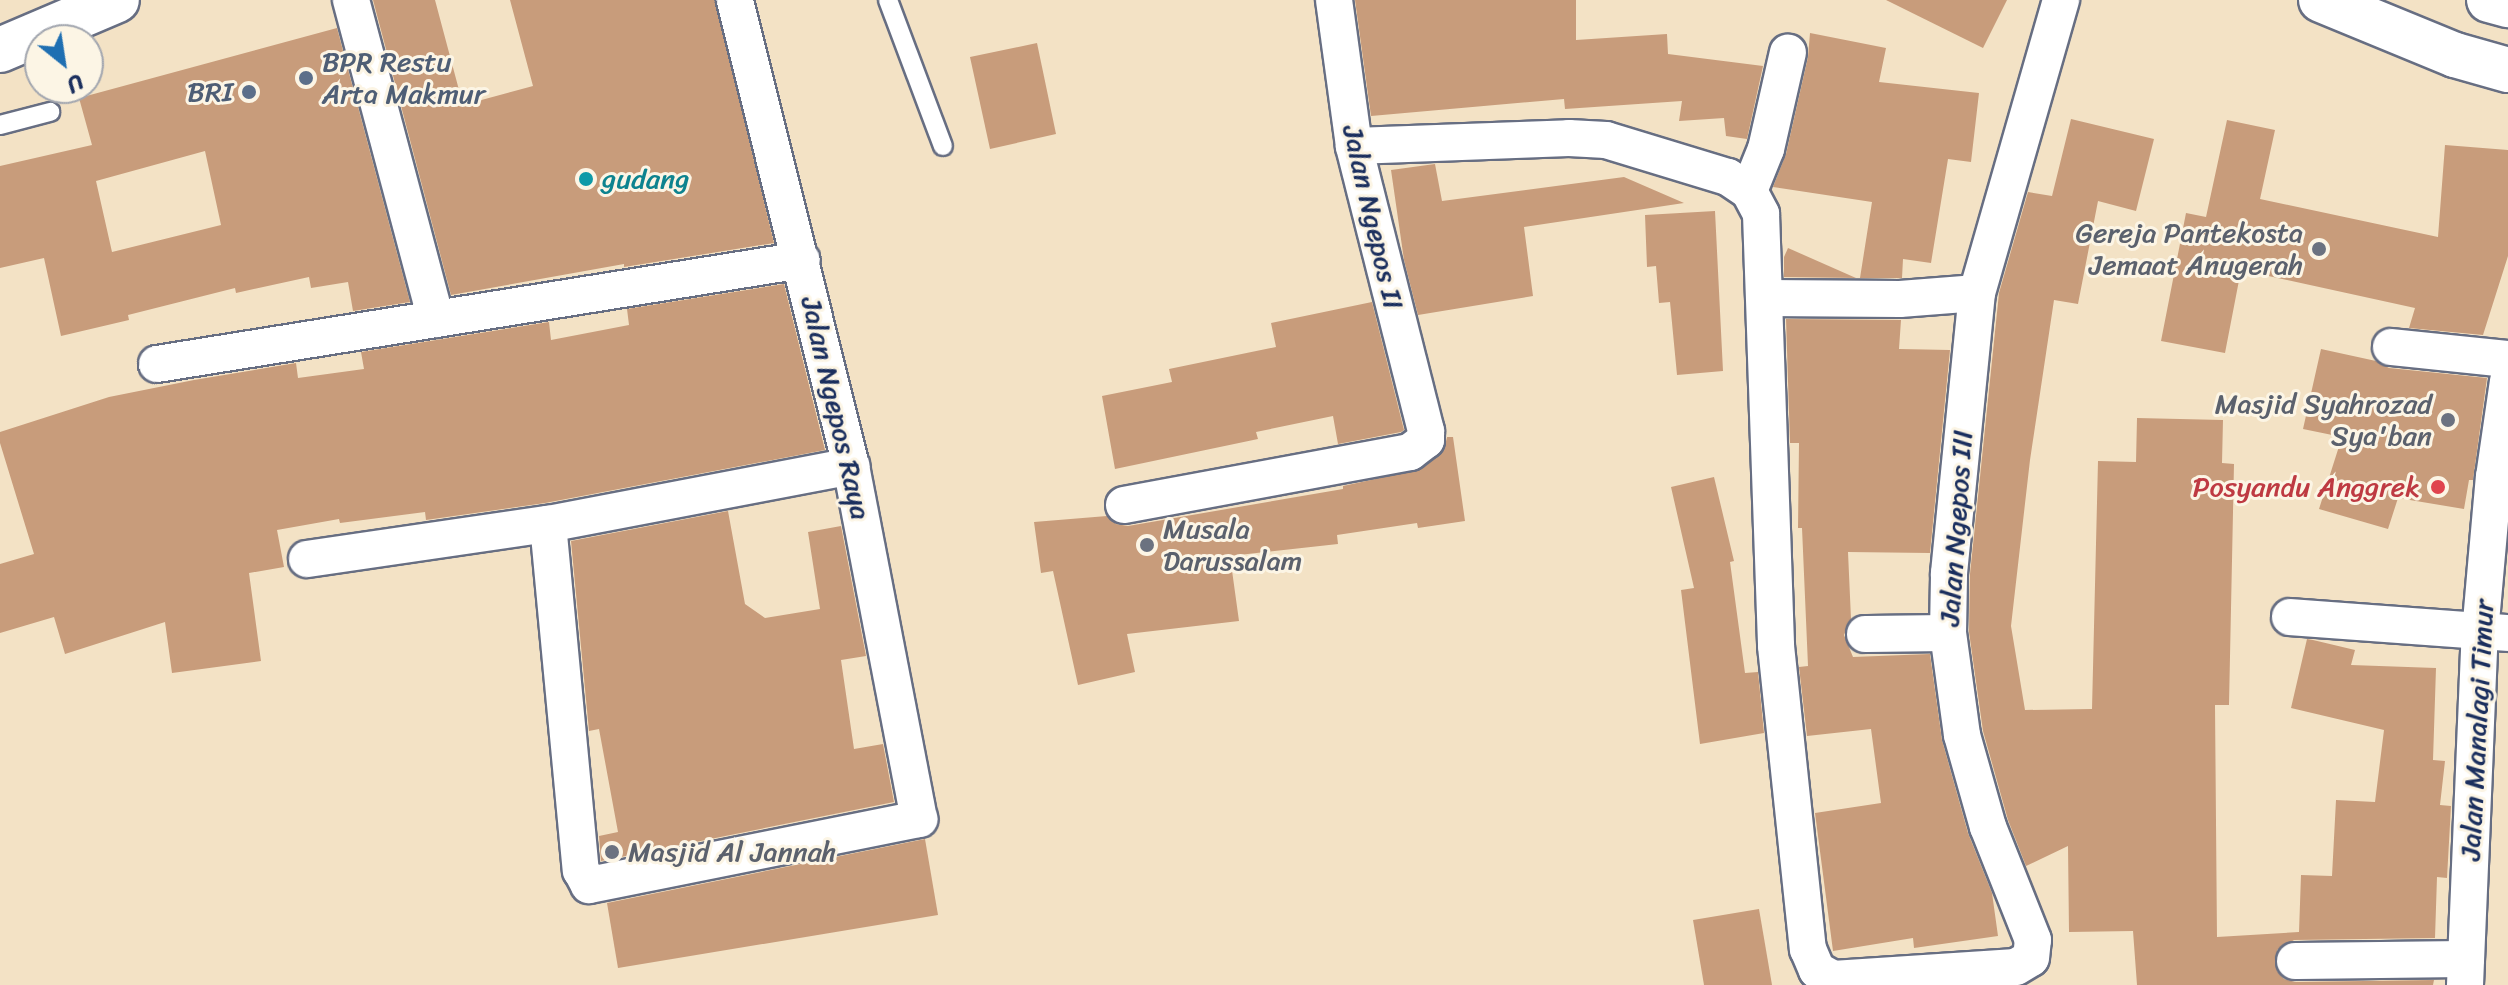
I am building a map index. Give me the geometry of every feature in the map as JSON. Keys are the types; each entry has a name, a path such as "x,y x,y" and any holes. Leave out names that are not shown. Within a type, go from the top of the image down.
{"highway":[{"path":"0,50 117,0"},
{"path":"2321,0 2455,55 2508,70"}],"street":[{"path":"351,0 436,319"},
{"name":"Jalan Ngepos Raya","path":"548,524 581,870 589,885 919,819 851,466 735,0"},
{"name":"Jalan Ngepos II","path":"1124,505 1410,452 1423,446 1426,431 1354,146 1334,0"},
{"name":"Jalan Ngepos III","path":"1766,298 1767,463 1776,646 1808,949 1817,970 1833,979 2016,967 2034,952 1973,781 1962,735 1948,633 1949,573 1977,293 2061,0"},
{"path":"1749,191 1766,149 1788,52"},
{"path":"1354,146 1569,138 1606,140 1728,177 1749,191 1761,214 1766,298 1900,299 1977,293"},
{"path":"157,364 802,260"},
{"path":"2391,347 2508,359"},
{"name":"Jalan Manalagi Timur","path":"2465,972 2494,632 2494,477 2508,381"},
{"path":"307,559 548,524 851,466"},
{"path":"2290,617 2494,632"},
{"path":"1865,634 1948,633"},
{"path":"2295,961 2465,972"}],"lane":[{"path":"888,0 943,146"},
{"path":"0,125 50,112"}],"building":[{"name":"gudang","path":"373,0 435,0 463,105 533,86 510,0 715,0 774,243 624,267 624,264 451,295"},
{"path":"1355,0 1576,0 1576,40 1667,34 1668,54 1763,66 1747,139 1726,136 1724,118 1679,121 1682,101 1565,109 1564,99 1371,116"},
{"path":"1886,0 2007,0 1983,48"},
{"path":"337,28 410,302 353,311 348,282 311,288 309,277 236,293 235,288 128,315 129,320 61,336 44,258 0,268 0,166 92,145 81,104 104,104 104,91","holes":["205,151 221,225 112,252 96,181"]},
{"path":"1810,33 1886,48 1879,82 1979,93 1971,162 1948,159 1931,263 1903,259 1902,278 1860,278 1872,202 1773,187 1786,154 1808,57"},
{"path":"1037,43 1056,134 990,149 970,57"},
{"path":"2071,119 2154,139 2136,211 2098,201 2078,304 2054,300 2030,460 2011,626 2025,710 2092,709 2098,461 2136,462 2137,418 2223,420 2222,463 2234,464 2229,705 2215,705 2217,937 2299,932 2301,875 2332,876 2336,800 2375,802 2384,730 2291,708 2307,639 2313,640 2355,650 2351,665 2436,668 2433,760 2445,761 2440,805 2451,806 2447,878 2437,877 2435,938 2294,940 2277,950 2277,971 2284,979 2295,982 2434,980 2433,985 2137,985 2133,931 2069,932 2068,846 2026,866 2008,820 1983,731 1969,632 1970,574 1999,293 2028,192 2052,196"},
{"path":"2227,120 2275,130 2260,199 2438,237 2445,145 2508,150 2508,256 2483,335 2409,328 2415,308 2241,270 2225,353 2161,341 2186,213 2206,217"},
{"path":"1435,164 1442,201 1624,177 1684,203 1524,227 1533,296 1418,315 1404,260 1391,170"},
{"path":"1715,211 1723,371 1677,375 1670,302 1659,303 1656,266 1647,267 1645,215"},
{"path":"1788,248 1856,278 1784,277 1784,257"},
{"path":"784,284 825,450 545,503 426,520 425,512 340,523 339,519 277,530 284,567 249,573 261,661 172,673 165,622 65,654 54,617 0,633 0,564 34,554 0,443 0,432 109,397 194,380 296,363 298,378 364,369 361,352 549,322 551,340 629,325 627,309"},
{"path":"1372,302 1404,430 1401,432 1338,444 1333,416 1256,432 1258,439 1115,469 1102,396 1172,382 1169,369 1276,347 1271,323"},
{"path":"1786,319 1901,320 1899,349 1950,350 1930,553 1848,552 1851,619 1844,635 1853,657 1930,654 1942,740 1968,833 1992,893 1998,936 1914,948 1913,938 1833,951 1815,813 1881,803 1871,729 1807,736 1799,667 1808,666 1802,528 1798,528 1799,443 1790,443"},
{"path":"2321,349 2376,361 2389,368 2487,378 2473,480 2469,480 2464,509 2398,498 2388,529 2319,509 2342,437 2303,429"},
{"path":"1447,437 1453,437 1465,521 1418,528 1417,523 1337,535 1338,544 1230,556 1239,621 1127,634 1135,672 1078,685 1053,571 1041,573 1034,522 1107,516 1116,524 1128,526 1343,489 1343,486 1422,469 1444,450"},
{"path":"1714,477 1734,561 1730,562 1745,673 1758,672 1764,733 1700,744 1681,590 1694,588 1671,487"},
{"path":"728,511 745,604 765,618 820,609 808,532 841,526 866,656 841,660 854,749 883,744 894,802 601,861 599,836 618,832 599,729 589,731 571,541"},
{"path":"925,839 938,915 618,968 607,903"},
{"path":"1759,909 1772,985 1704,985 1693,920"}],"place":[{"name":"BPR Restu Arta Makmur","path":"306,78"},
{"name":"BRI","path":"249,92"},
{"name":"gudang","path":"586,179"},
{"name":"Gereja Pantekosta Jemaat Anugerah","path":"2319,249"},
{"name":"Masjid Syahrozad Sya'ban","path":"2448,420"},
{"name":"Posyandu Anggrek","path":"2438,487"},
{"name":"Musala Darussalam","path":"1147,545"},
{"name":"Masjid Al Jannah","path":"612,852"}]}
